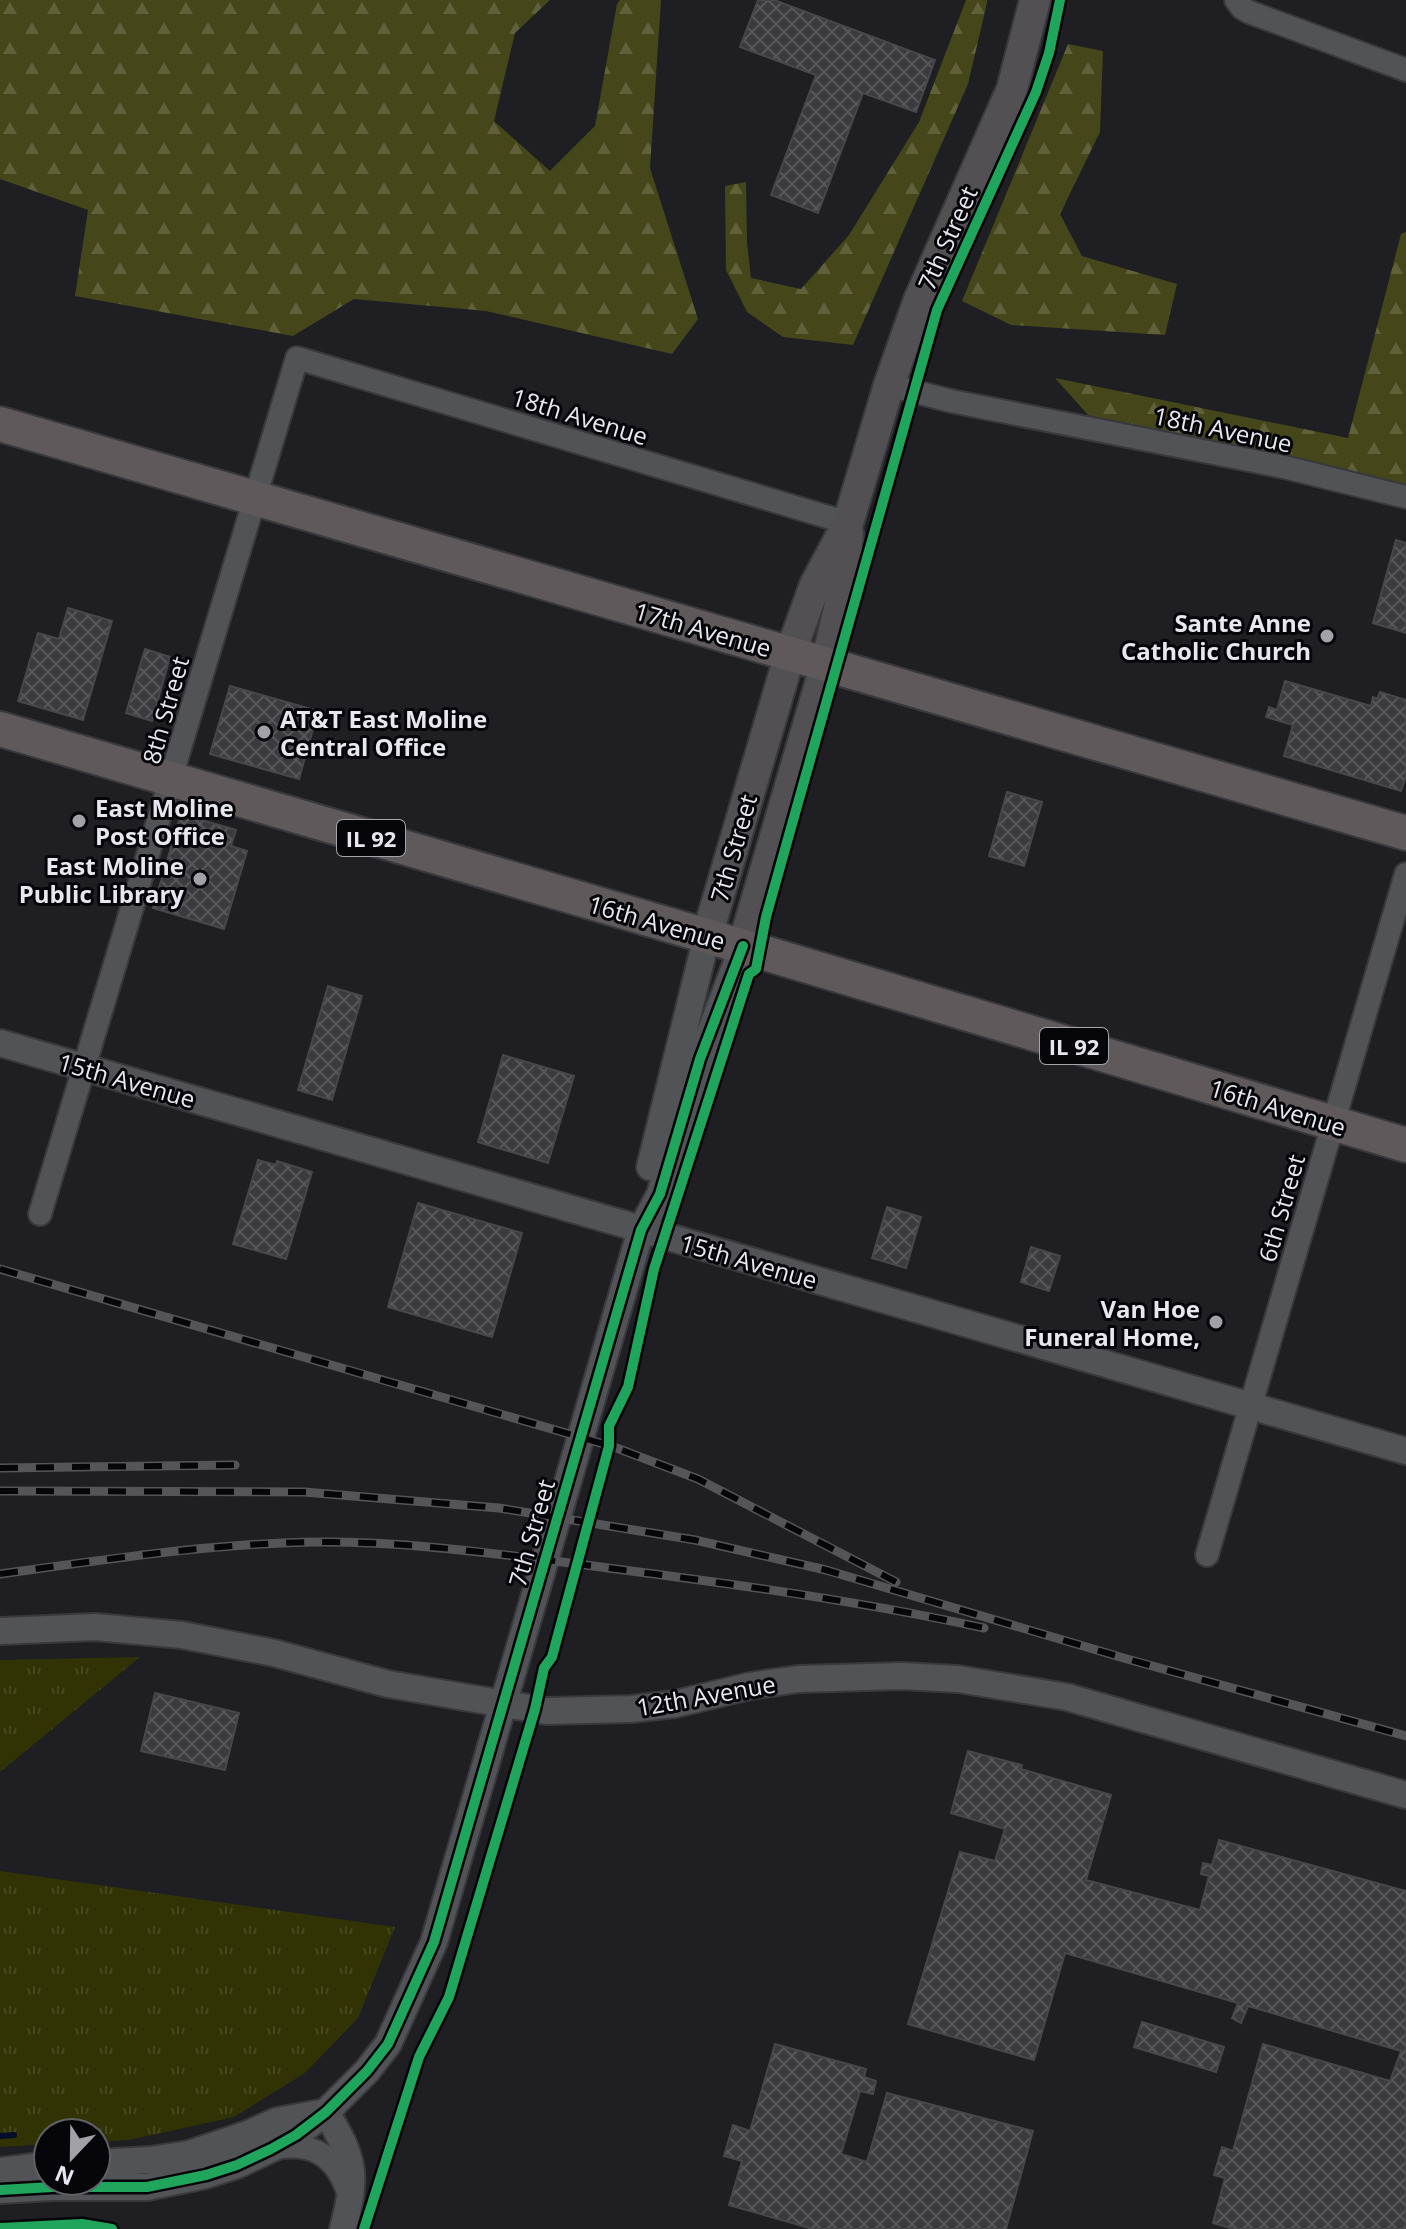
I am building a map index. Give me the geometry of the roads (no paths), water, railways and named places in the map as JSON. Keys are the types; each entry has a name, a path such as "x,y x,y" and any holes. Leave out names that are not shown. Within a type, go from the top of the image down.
{"main road":[{"name":"7th Street","path":"707,936 790,654 815,585 848,523 889,385 919,300 1012,89 1035,0"},
{"name":"17th Avenue","path":"0,424 1406,833"},
{"name":"7th Street","path":"743,946 826,664 844,587 848,523"},
{"name":"16th Avenue","path":"0,729 743,946 1406,1145"}],"street":[{"path":"1236,0 1249,12 1406,70"},
{"name":"18th Avenue","path":"297,358 848,523"},
{"name":"8th Street","path":"40,1214 297,358"},
{"name":"18th Avenue","path":"889,385 951,401 1284,467 1406,497"},
{"name":"6th Street","path":"1207,1555 1406,874"},
{"name":"7th Street","path":"641,1230 644,1189 707,936"},
{"name":"7th Street","path":"0,2190 147,2187 237,2165 296,2135 326,2112 367,2071 388,2044 434,1942 641,1230 660,1194 700,1059 743,946"},
{"name":"15th Avenue","path":"0,1043 1406,1451"},
{"name":"12th Avenue","path":"0,1631 95,1627 172,1634 274,1653 388,1684 546,1711 631,1709 675,1704 750,1686 798,1679 902,1676 958,1679 1067,1697 1406,1795"},
{"path":"112,2162 189,2154 277,2121 326,2112 346,2145 352,2170 350,2200 343,2229"},
{"path":"271,2149 289,2146 327,2157 343,2174 350,2200"},
{"path":"0,2171 32,2167"}],"waterway":[{"path":"0,2136 14,2135"}],"railway":[{"path":"0,1269 614,1447 698,1479 896,1582"},
{"path":"0,1468 235,1465"},
{"path":"0,1491 304,1492 499,1508 695,1540 826,1570 1127,1659 1406,1736"},
{"path":"0,1574 141,1555 247,1545 323,1542 405,1545 527,1557 749,1587 891,1609 984,1628"}],"place":[{"name":"Sante Anne Catholic Church","path":"1327,636"},
{"name":"AT&T East Moline Central Office","path":"264,732"},
{"name":"East Moline Post Office","path":"79,821"},
{"name":"East Moline Public Library","path":"200,879"},
{"name":"Van Hoe Funeral Home,","path":"1216,1322"}]}
